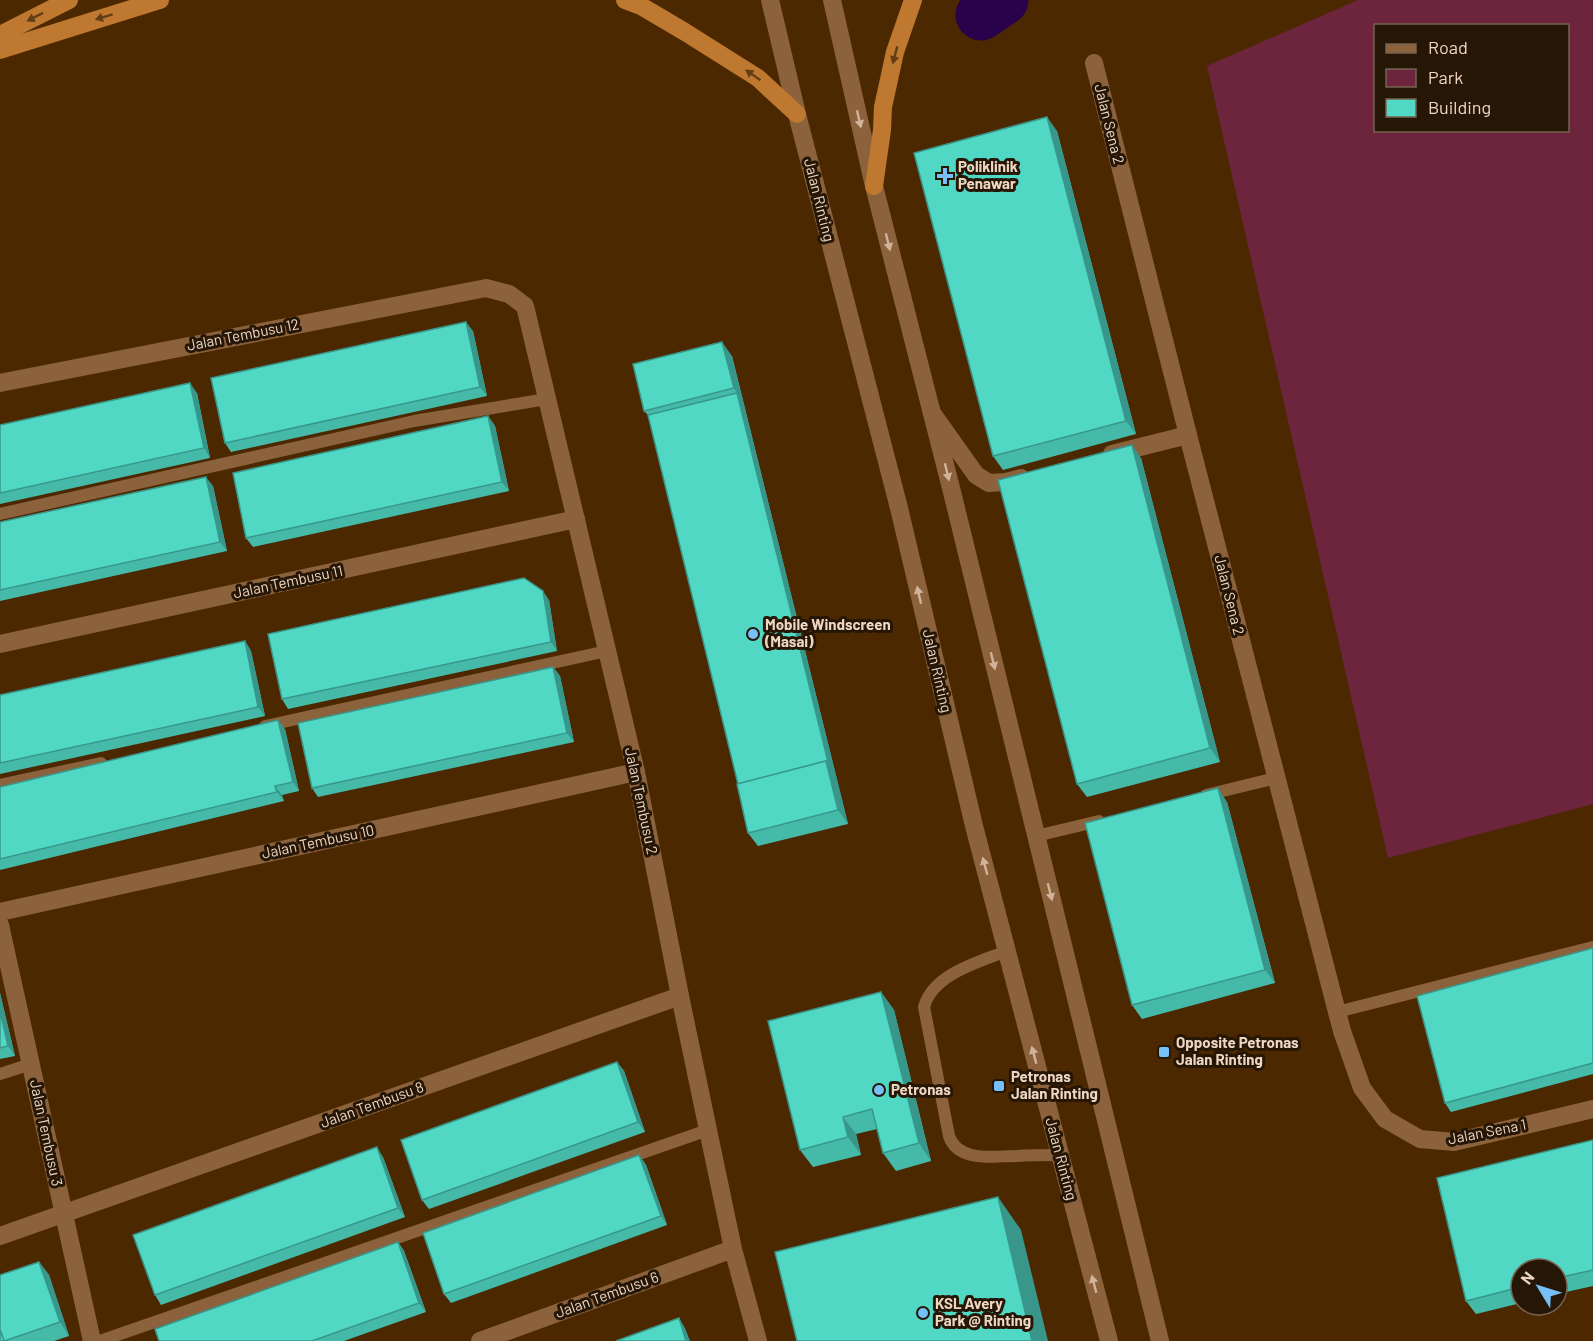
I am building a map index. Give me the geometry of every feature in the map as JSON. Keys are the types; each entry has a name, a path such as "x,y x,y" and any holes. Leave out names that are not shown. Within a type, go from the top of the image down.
{"highway":[{"path":"0,35 69,0"},
{"path":"0,50 160,0"},
{"path":"625,0 641,6 758,78 797,114"},
{"path":"874,186 883,107 895,52 913,0"}],"street":[{"name":"Jalan Rinting","path":"770,0 797,114 899,508 974,826 1109,1341"},
{"path":"832,0 874,186 1160,1341"},
{"name":"Jalan Sena 2","path":"1094,63 1342,1031 1362,1088 1385,1119"},
{"name":"Jalan Tembusu 12","path":"0,383 486,288"},
{"name":"Jalan Tembusu 2","path":"486,288 509,294 525,306 636,772 733,1249 758,1341"},
{"path":"932,413 976,475 989,483 1006,482 1040,473"},
{"path":"1097,458 1188,435"},
{"name":"Jalan Tembusu 11","path":"0,644 576,519"},
{"name":"Jalan Tembusu 10","path":"0,912 636,772"},
{"name":"Jalan Tembusu 3","path":"0,925 92,1341"},
{"name":"Jalan Tembusu 8","path":"0,1236 680,996"},
{"name":"Jalan Sena 1","path":"1385,1119 1420,1139 1454,1142 1593,1109"},
{"name":"Jalan Tembusu 6","path":"480,1341 733,1249"}],"lane":[{"path":"0,514 414,421 547,399"},
{"path":"257,728 608,651"},
{"path":"0,785 117,759"},
{"path":"1196,798 1276,778"},
{"path":"1036,836 1116,817"},
{"path":"1337,1012 1593,947"},
{"path":"1007,951 969,966 944,980 931,991 924,1007 949,1136 956,1147 973,1155 987,1157 1060,1155"},
{"path":"0,1074 31,1064"},
{"path":"99,1341 708,1130"}],"green space":[{"path":"1358,0 1593,0 1593,804 1388,858 1207,66"}],"building":[{"path":"1047,117 1126,421 993,456 914,153"},
{"path":"466,322 480,387 225,443 211,378"},
{"path":"722,342 734,388 644,411 633,364"},
{"path":"190,383 204,448 0,493 0,425"},
{"path":"737,393 829,766 826,761 738,784 648,415"},
{"path":"488,416 502,482 246,538 233,473"},
{"path":"1132,445 1210,748 1077,784 998,480"},
{"path":"206,477 220,542 0,590 0,522"},
{"path":"524,578 543,591 551,642 282,699 268,634"},
{"path":"245,641 258,707 0,763 0,695"},
{"path":"553,667 567,733 312,788 298,723"},
{"path":"278,720 293,782 275,786 277,792 0,859 0,787"},
{"path":"826,761 838,810 748,833 737,784"},
{"path":"1218,788 1265,970 1132,1005 1085,823"},
{"path":"1593,948 1593,1063 1445,1103 1417,996"},
{"path":"881,992 919,1143 883,1153 872,1109 843,1117 848,1137 800,1150 768,1021"},
{"path":"0,1011 8,1046 0,1048"},
{"path":"617,1062 638,1122 422,1200 401,1140"},
{"path":"1593,1140 1593,1270 1569,1275 1569,1257 1509,1257 1509,1290 1466,1301 1437,1178"},
{"path":"377,1147 398,1208 155,1295 133,1235"},
{"path":"639,1155 661,1216 444,1294 423,1233"},
{"name":"KSL Avery Park @ Rinting","path":"998,1197 1032,1341 797,1341 775,1252"},
{"path":"398,1242 419,1303 312,1341 159,1341 155,1329"},
{"path":"39,1262 60,1322 4,1341 0,1330 0,1275"},
{"path":"679,1318 686,1341 616,1341"}],"waterway":[{"path":"981,15 1003,0"}],"place":[{"name":"Poliklinik Penawar","path":"945,176"},
{"name":"Mobile Windscreen (Masai)","path":"753,634"},
{"name":"Opposite Petronas Jalan Rinting","path":"1164,1052"},
{"name":"Petronas Jalan Rinting","path":"999,1086"},
{"name":"Petronas","path":"879,1090"},
{"name":"KSL Avery Park @ Rinting","path":"923,1313"}]}
